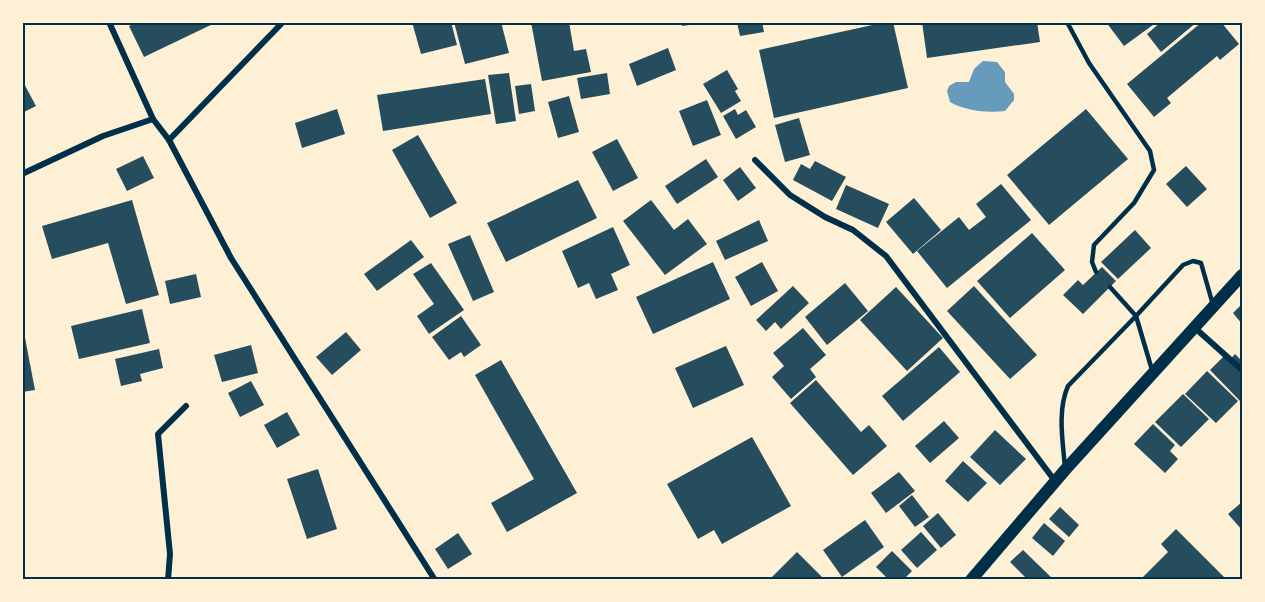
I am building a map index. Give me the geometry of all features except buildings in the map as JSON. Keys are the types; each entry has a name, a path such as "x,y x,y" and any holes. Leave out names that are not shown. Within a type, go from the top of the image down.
{"main road":[{"path":"971,579 1055,481 1242,275"}],"street":[{"path":"109,22 153,119 169,140 231,258 435,579"},
{"path":"169,140 283,22"},
{"path":"22,174 103,136 153,119"},
{"path":"755,160 790,195 825,217 854,230 886,256 1055,481"},
{"path":"1194,327 1242,370"},
{"path":"168,579 170,554 158,434 186,406"}],"lane":[{"path":"1067,22 1089,63 1150,151 1154,170 1134,202 1094,245 1092,262 1096,272"},
{"path":"1065,470 1063,397 1068,386 1183,265 1193,261 1201,263 1214,306"},
{"path":"1110,287 1136,316 1152,373"}],"water":[{"path":"983,61 997,62 1005,72 1005,82 1014,94 1014,100 1005,111 977,111 950,102 947,91 949,86 956,82 969,82 974,69"}]}
